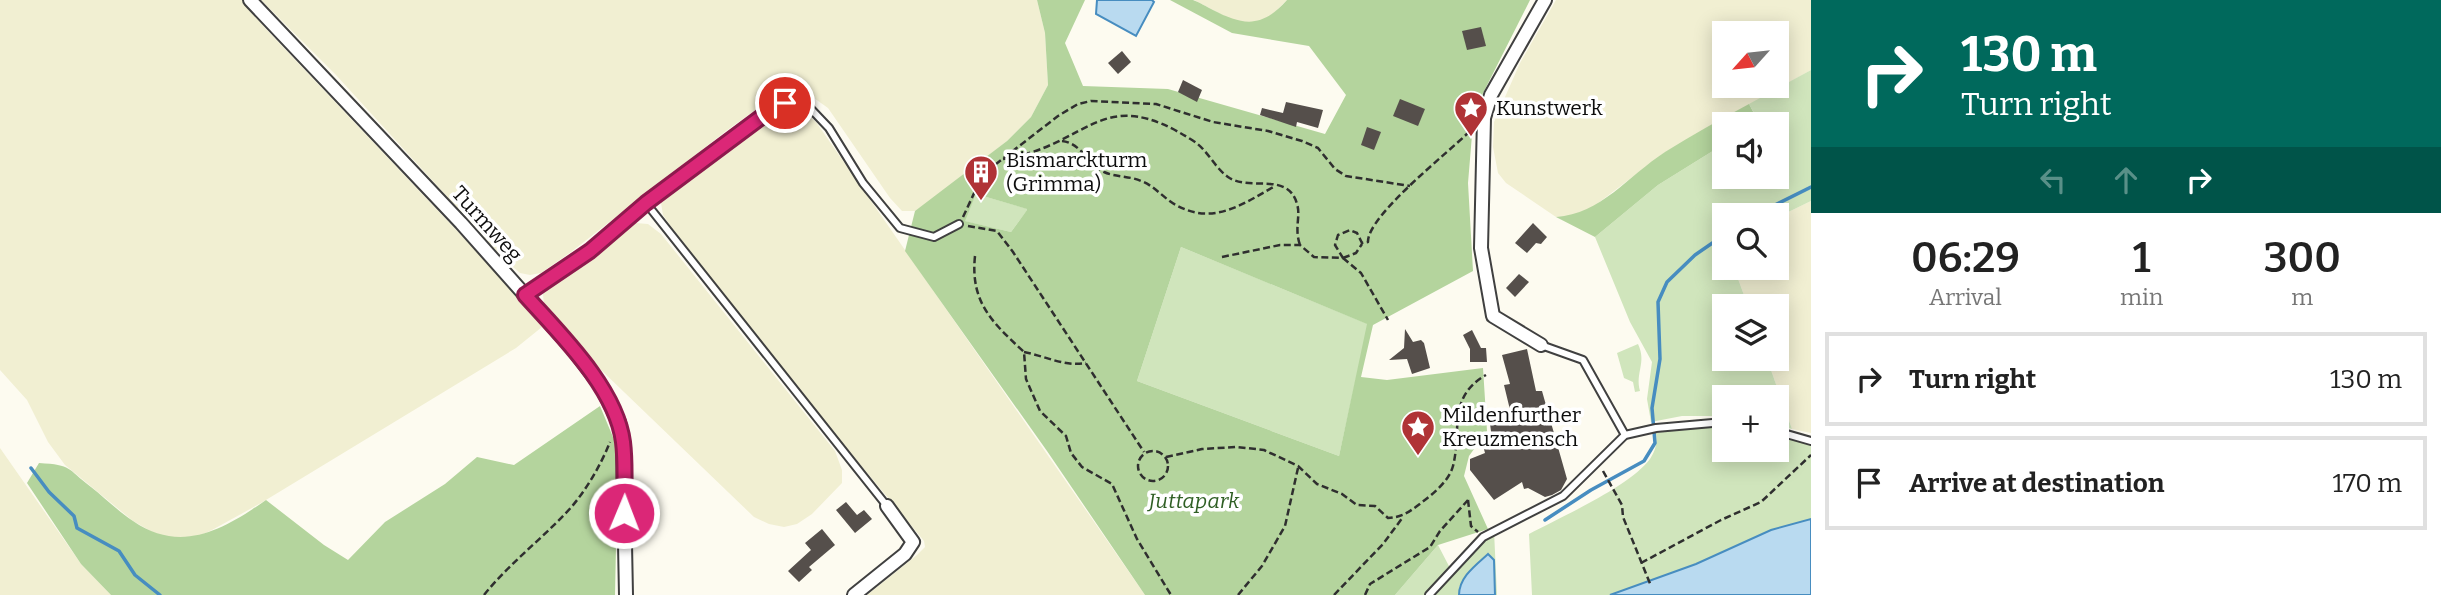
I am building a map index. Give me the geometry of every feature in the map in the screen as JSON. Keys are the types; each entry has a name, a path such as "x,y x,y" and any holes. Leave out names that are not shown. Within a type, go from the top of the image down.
{"street":[{"name":"Turmweg","path":"250,0 525,295 572,348 600,386 619,422 624,454 626,595"},
{"path":"1541,345 1493,316 1481,248 1484,118 1491,95 1545,0"},
{"path":"854,595 905,554 913,542 887,506"}],"lane":[{"path":"525,295 590,251 646,203 768,112 785,103 796,102 809,107 829,128 863,183 900,228 934,237 960,224"},
{"path":"646,203 887,506"},
{"path":"1541,345 1583,359 1625,435"},
{"path":"1429,595 1483,537 1563,496 1625,435 1648,429 1712,423"},
{"path":"1789,435 1811,441"}],"path":[{"path":"1144,452 997,232 960,224 983,174 1048,123 1078,104 1091,101 1129,101 1156,104 1213,122 1268,131 1302,141 1318,148 1335,169 1346,176 1410,186"},
{"path":"1002,159 1025,156 1061,141 1108,116 1134,115 1161,121 1199,145 1228,177 1246,183 1278,184 1290,190 1298,205 1295,231 1300,245 1314,257 1343,258 1356,253 1362,243 1368,242 1368,234 1378,216 1484,118"},
{"path":"1061,141 1070,142 1104,172 1139,180 1155,188 1176,205 1203,214 1229,212 1278,184"},
{"path":"1362,243 1357,233 1350,230 1338,235 1335,245 1343,258 1362,273 1388,320"},
{"path":"1222,257 1280,245 1300,245"},
{"path":"975,256 973,274 978,299 992,322 1024,352 1045,355 1073,365 1086,363"},
{"path":"1024,352 1026,379 1041,411 1066,436 1071,453 1082,467 1112,484 1137,539 1171,595"},
{"path":"1334,595 1383,544 1403,517 1433,494 1449,475 1453,467 1457,417 1462,399 1470,383 1486,375"},
{"path":"484,595 498,578 567,513 602,462 619,422"},
{"path":"1166,457 1202,449 1246,447 1273,452 1298,466 1317,484 1342,494 1357,505 1375,506 1388,518 1403,517"},
{"path":"1156,450 1166,457 1168,469 1161,479 1149,481 1139,474 1137,462 1144,452 1156,450"},
{"path":"1641,564 1721,520 1761,502 1811,455"},
{"path":"1238,595 1262,566 1285,526 1298,466"},
{"path":"1606,476 1622,505 1623,517 1651,586"},
{"path":"1365,595 1370,584 1430,547 1440,531 1468,500 1471,526 1483,537"}],"shaded area":[{"path":"0,0 242,0 266,29 496,272 542,327 516,348 212,530 195,538 176,539 156,534 133,521 65,465 48,442 27,400 0,370"},
{"path":"261,0 1037,0 1045,33 1048,85 1031,117 1007,141 915,211 902,211 890,198 828,108 804,91 793,89 779,93 571,252 541,273 530,275 520,273 504,259 336,75"},
{"path":"1194,0 1287,0 1272,15 1261,21 1246,23 1232,20"},
{"path":"1556,0 1811,0 1811,70 1789,82 1789,21 1712,21 1712,98 1761,98 1737,112 1712,112 1712,126 1664,153 1589,210 1573,216 1556,217 1506,183 1498,173 1493,147 1494,122 1520,63"},
{"path":"780,111 803,111 816,122 1145,595 867,595 917,555 925,547 924,541 823,420 672,228 663,215 661,203 750,130"},
{"path":"1811,201 1811,433 1792,429 1789,421 1789,385 1776,385 1771,371 1789,371 1789,294 1744,294 1738,280 1789,280 1789,212"},
{"path":"636,223 648,224 661,234 835,451 842,470 842,483 812,514 797,524 784,527 754,517 598,367 544,305 543,294 550,286 576,270 627,227"},
{"path":"0,448 81,564 111,595 0,595"}],"green space":[{"name":"Juttapark","path":"1037,0 1085,0 1065,43 1083,86 1168,89 1325,134 1346,95 1309,46 1232,33 1170,0 1193,0 1234,19 1252,22 1269,16 1287,0 1530,0 1474,111 1468,183 1473,271 1373,325 1361,377 1387,380 1483,368 1487,431 1469,456 1464,476 1488,529 1438,545 1395,595 1145,595 905,251 915,211 1007,141 1031,117 1048,85 1045,33","holes":["976,194 1027,209 1027,210 1011,232 965,221","1181,247 1367,324 1339,456 1137,381"]},
{"path":"1811,70 1811,201 1789,212 1789,203 1712,203 1712,280 1738,280 1744,294 1712,294 1712,371 1771,371 1776,385 1712,385 1712,416 1682,416 1651,422 1647,399 1652,362 1630,322 1595,237 1658,185 1712,151 1712,189 1789,189 1789,112 1753,112 1749,104 1760,98 1789,98 1789,82"},
{"path":"1749,104 1753,112 1734,112"},
{"path":"1712,124 1712,151 1658,185 1595,237 1556,217 1587,209 1601,201 1665,152"},
{"path":"976,194 1028,209 1011,232 964,221"},
{"path":"1181,247 1368,324 1339,456 1137,381"},
{"path":"1638,344 1641,357 1640,391 1635,392 1633,382 1624,378 1617,353"},
{"path":"600,406 618,449 615,595 111,595 81,564 27,483 39,463 64,466 133,521 151,531 168,536 185,537 218,529 266,500 348,560 385,522 445,484 477,457 514,465"},
{"path":"1712,426 1712,462 1789,462 1789,438 1811,444 1811,519 1771,530 1696,564 1610,595 1532,595 1529,534 1594,501 1640,470 1654,453 1656,433"},
{"path":"1494,531 1497,595 1494,560 1459,587 1459,595 1395,595 1438,545 1451,570"}],"water":[{"path":"1097,0 1154,2 1136,36 1096,14"},
{"path":"1811,519 1811,595 1610,595 1696,564 1771,530"},
{"path":"1488,554 1494,560 1495,595 1459,595 1465,577"}],"building":[{"path":"1481,27 1486,46 1467,50 1462,31"},
{"path":"1122,51 1131,62 1118,74 1108,63"},
{"path":"1183,80 1202,90 1197,102 1178,92"},
{"path":"1400,99 1425,109 1418,126 1393,116"},
{"path":"1286,102 1323,110 1318,128 1297,122 1296,127 1260,115 1262,108 1283,113"},
{"path":"1367,127 1381,132 1374,150 1361,145"},
{"path":"1533,223 1547,237 1541,244 1536,243 1527,253 1515,243"},
{"path":"1519,274 1529,282 1515,297 1506,288"},
{"path":"1405,329 1413,342 1421,340 1424,343 1430,368 1412,374 1407,359 1389,360 1404,348"},
{"path":"1472,330 1481,348 1486,348 1487,362 1470,362 1470,349 1463,335"},
{"path":"1527,349 1536,391 1542,391 1567,479 1561,490 1552,495 1545,497 1528,488 1524,489 1522,482 1494,500 1470,470 1470,459 1485,453 1482,442 1492,439 1489,416 1511,414 1504,385 1510,384 1502,355"},
{"path":"846,502 857,515 864,510 872,519 855,533 836,510"},
{"path":"822,529 835,545 809,567 812,570 799,582 788,571 811,550 805,543"}],"waterway":[{"path":"1779,203 1811,187"},
{"path":"1545,520 1591,490 1644,461 1655,443 1652,408 1660,359 1658,302 1667,282 1695,255 1712,243"},
{"path":"31,468 49,492 74,516 77,528 119,551 135,575 160,595"}],"place":[{"name":"Kunstwerk","path":"1471,138"},
{"name":"Bismarckturm (Grimma)","path":"981,202"},
{"name":"Mildenfurther Kreuzmensch","path":"1418,457"}],"route":[{"path":"624,513 625,467 619,422 600,386 572,348 525,295 590,251 646,203 768,112 785,103"}]}
